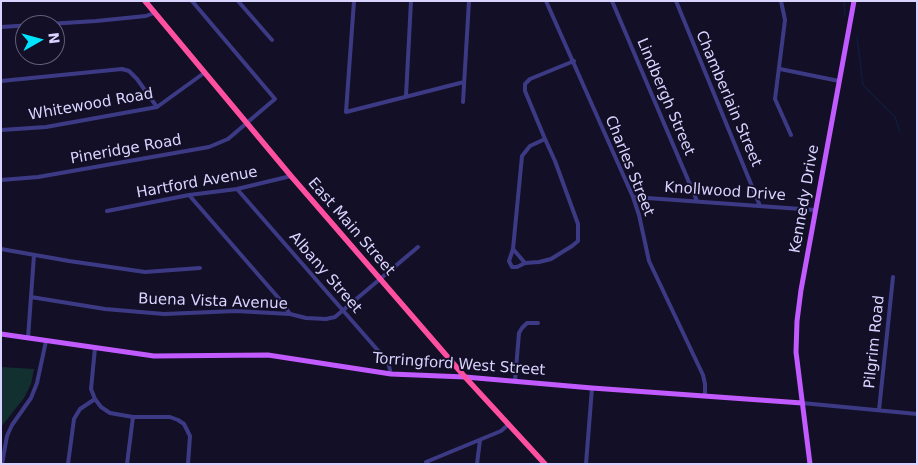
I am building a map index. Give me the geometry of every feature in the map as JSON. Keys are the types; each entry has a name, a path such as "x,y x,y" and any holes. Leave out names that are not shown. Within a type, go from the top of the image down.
{"highway":[{"name":"East Main Street","path":"145,1 291,176 466,377 545,464"}],"main road":[{"name":"Kennedy Drive","path":"810,464 796,352 797,321 815,210 854,1"},
{"name":"Torringford West Street","path":"1,334 165,357 268,355 391,374 466,377 802,403"}],"street":[{"name":"Pineridge Road","path":"1,180 38,178 209,147 228,139 275,99 192,1"},
{"path":"238,1 272,40"},
{"path":"354,1 346,112 464,82"},
{"path":"406,96 411,1"},
{"path":"463,102 469,1"},
{"name":"Charles Street","path":"546,1 633,197 649,261 703,375 705,384 704,396"},
{"name":"Lindbergh Street","path":"612,1 697,201"},
{"name":"Chamberlain Street","path":"676,1 760,206"},
{"path":"781,1 785,20 780,69 775,90 776,99 791,135"},
{"path":"1,27 146,16 154,13"},
{"path":"544,139 530,146 522,156 513,249 509,261 512,267 551,259 578,241 578,224 555,161 525,91 525,84 530,78 574,61"},
{"path":"1,81 122,69 130,71 157,106"},
{"path":"780,69 839,81"},
{"name":"Whitewood Road","path":"1,130 46,126 157,106 204,73"},
{"name":"Hartford Avenue","path":"107,211 237,188 291,176"},
{"name":"Albany Street","path":"237,188 388,362 391,374"},
{"path":"189,195 282,302 290,314"},
{"name":"Knollwood Drive","path":"633,197 815,210"},
{"name":"Buena Vista Avenue","path":"31,297 105,309 164,314 236,311 290,314 306,318 326,319 335,317 418,247"},
{"path":"1,249 145,272 200,268"},
{"path":"513,249 525,263"},
{"path":"28,338 34,255"},
{"name":"Pilgrim Road","path":"879,410 893,277"},
{"path":"515,381 519,334 527,323 538,323"},
{"path":"2,464 9,430 30,398 37,383 46,341"},
{"path":"95,348 91,389 95,399 110,413 133,417 170,417 184,424 190,436 188,464"},
{"path":"586,464 592,388"},
{"path":"68,464 74,419 80,409 95,399"},
{"name":"Torringford West Street","path":"802,403 917,414"},
{"path":"127,464 133,417"},
{"path":"426,462 501,431 509,424"},
{"path":"477,464 480,440"}],"green space":[{"path":"1,367 34,369 31,384 24,398 1,427"}],"waterway":[{"path":"844,1 845,16"},
{"path":"857,37 863,85 895,117 900,132"}]}
